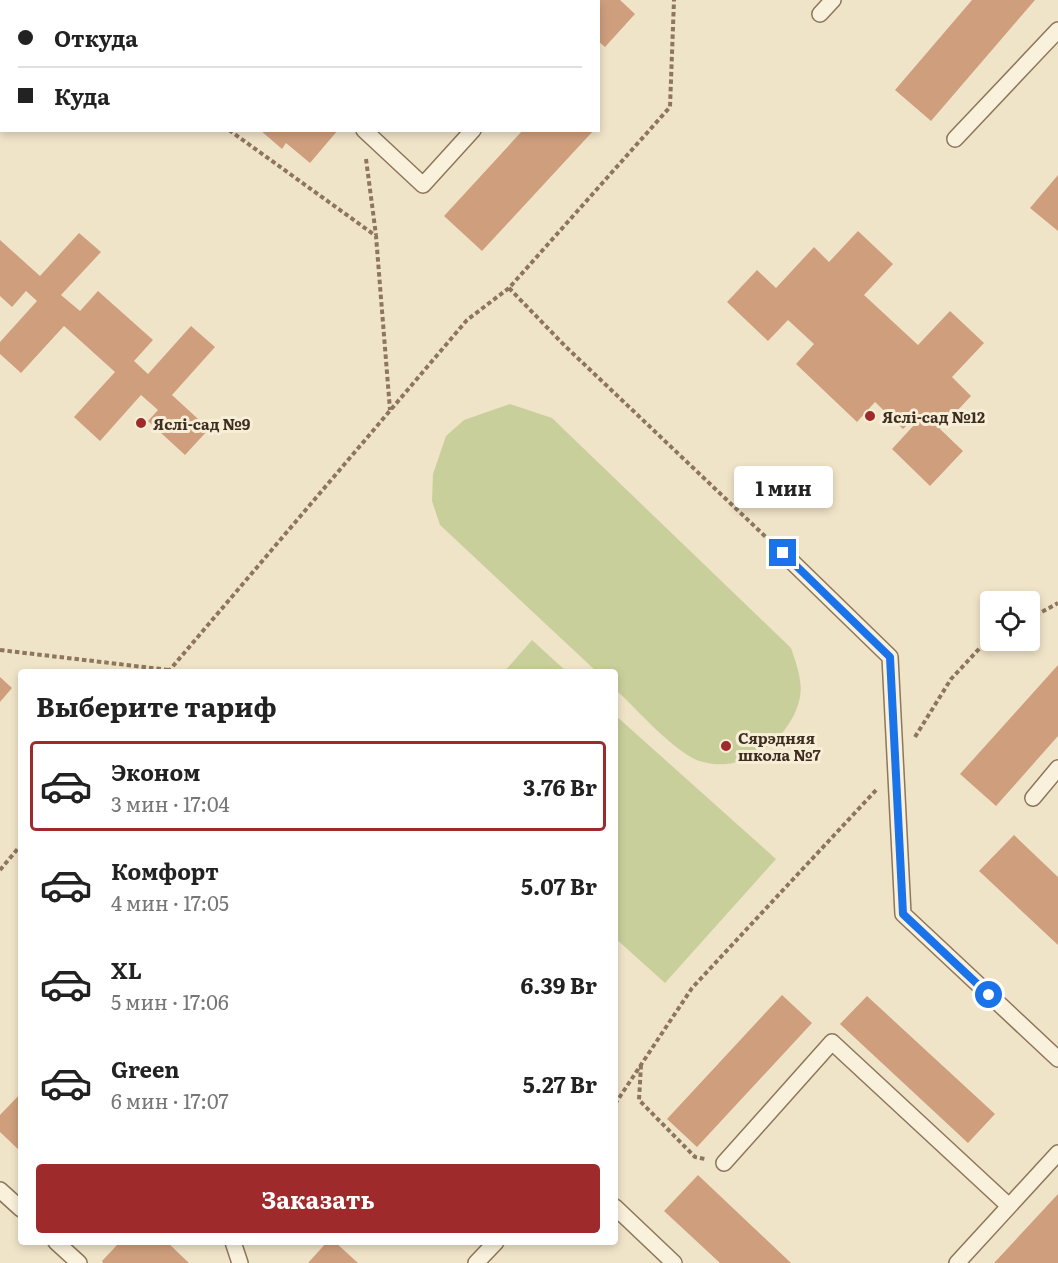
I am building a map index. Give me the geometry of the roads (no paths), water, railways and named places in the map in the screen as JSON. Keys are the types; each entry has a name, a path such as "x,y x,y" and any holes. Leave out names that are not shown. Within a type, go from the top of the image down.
{"lane":[{"path":"820,14 833,0"},
{"path":"955,139 1058,30"},
{"path":"366,132 423,185 471,132"},
{"path":"783,553 890,657 903,914 1058,1059"},
{"path":"1033,798 1058,768"},
{"path":"724,1163 832,1042 1009,1206"},
{"path":"957,1263 1058,1153"},
{"path":"0,1190 18,1206"},
{"path":"618,1210 674,1263"},
{"path":"59,1245 79,1263"},
{"path":"234,1245 240,1263"},
{"path":"476,1263 493,1245"}],"place":[{"name":"Яслі-сад №12","path":"870,416"},
{"name":"Яслі-сад №9","path":"141,423"},
{"name":"Сярэдняя школа №7","path":"726,746"}]}
